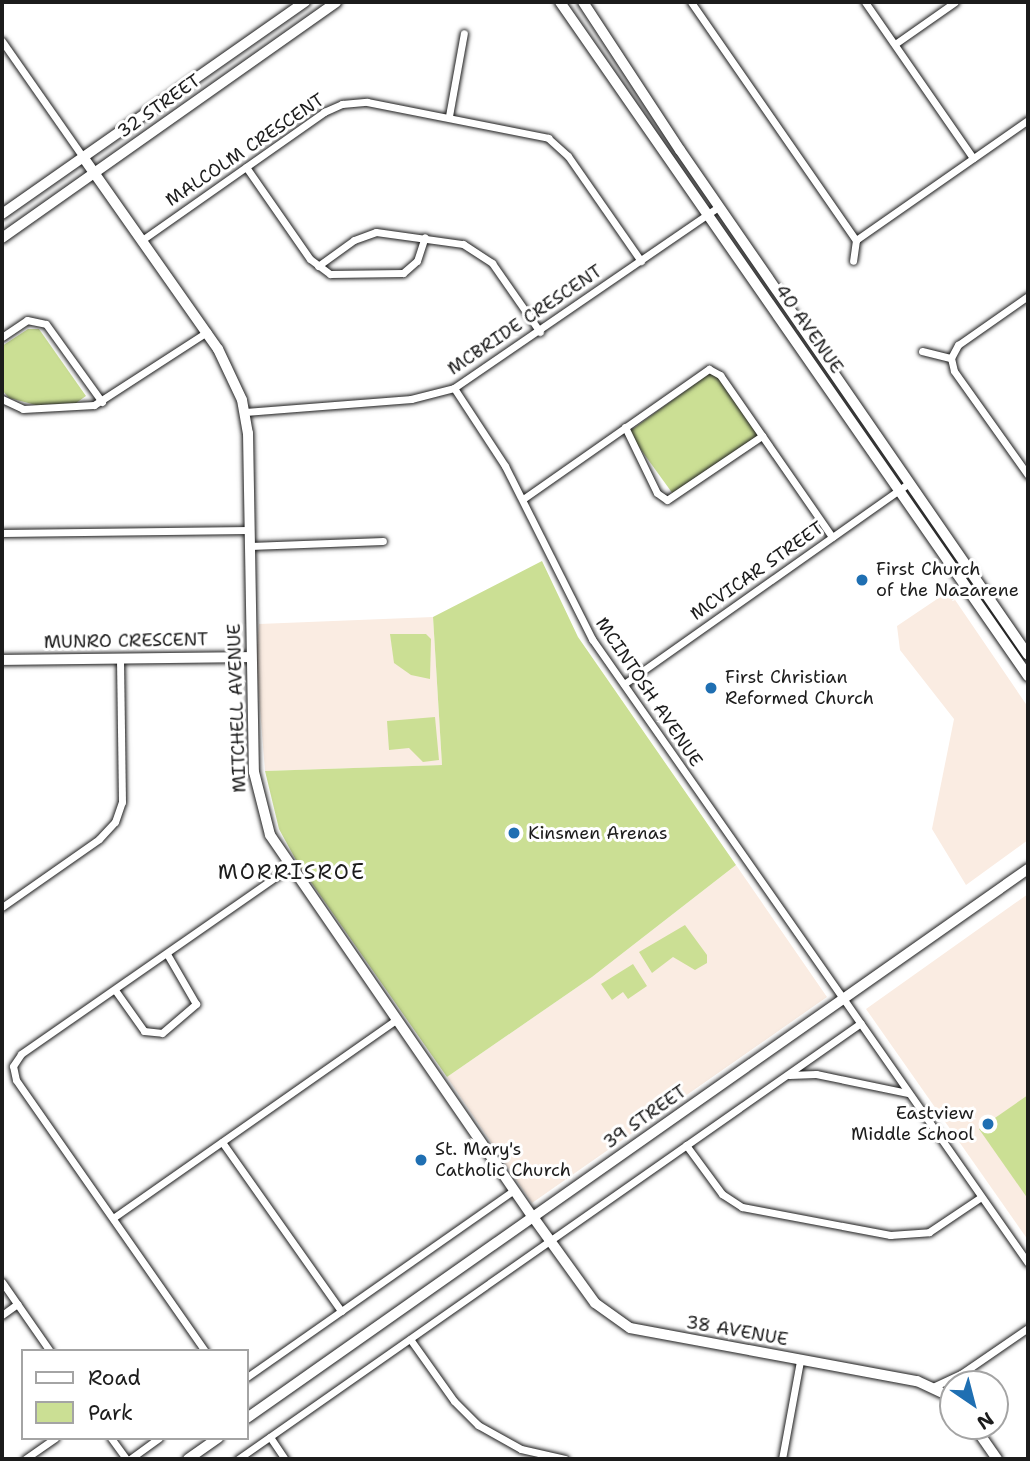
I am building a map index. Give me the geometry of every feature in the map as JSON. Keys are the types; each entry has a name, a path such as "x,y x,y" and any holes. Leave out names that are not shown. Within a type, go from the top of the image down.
{"street":[{"name":"32 STREET","path":"2,214 305,2"},
{"name":"32 STREET","path":"2,238 336,2"},
{"name":"40 AVENUE","path":"560,2 1028,676"},
{"name":"40 AVENUE","path":"583,2 718,207 1028,655"},
{"path":"691,2 856,240 853,261"},
{"path":"865,2 973,158"},
{"path":"895,44 955,2"},
{"path":"449,116 464,33"},
{"path":"2,41 83,157"},
{"name":"MALCOLM CRESCENT","path":"142,240 342,104 367,102 528,131 555,143 641,261"},
{"path":"856,240 1028,120"},
{"name":"MITCHELL AVENUE","path":"83,157 207,332 232,374 246,412 255,783 265,822 289,868 550,1241"},
{"path":"246,167 318,266 340,277 403,273 417,261 425,237"},
{"name":"MCBRIDE CRESCENT","path":"246,412 411,399 454,388 540,332 718,207"},
{"path":"318,266 366,235 386,232 425,237 480,252 540,332"},
{"path":"1028,296 958,345 951,358 954,371 1028,475"},
{"path":"2,337 26,320 46,324 102,402"},
{"path":"2,399 31,410 74,409 102,402 207,332"},
{"path":"922,351 951,358"},
{"path":"523,499 709,369 720,375 832,537"},
{"name":"MCINTOSH AVENUE","path":"454,388 523,499 585,627 1028,1263"},
{"path":"625,428 657,493 667,500 762,436"},
{"name":"MCVICAR STREET","path":"624,684 909,483"},
{"path":"2,533 249,530"},
{"path":"250,546 383,541"},
{"name":"MUNRO CRESCENT","path":"2,660 251,657"},
{"path":"2,908 99,839 115,822 122,802 120,659"},
{"path":"204,1349 16,1080 13,1066 21,1054 289,868"},
{"name":"39 STREET","path":"248,1417 1028,869"},
{"path":"115,990 147,1033 159,1034 172,1026 192,1012 197,1000 167,954"},
{"path":"113,1218 396,1020"},
{"path":"238,1459 861,1023"},
{"path":"785,1076 816,1074 910,1094"},
{"path":"222,1142 341,1311"},
{"path":"686,1145 717,1188 742,1208 890,1235 929,1232 982,1196"},
{"path":"248,1376 514,1190"},
{"name":"38 AVENUE","path":"550,1241 595,1303 622,1324 646,1333 939,1389"},
{"path":"2,1282 49,1349"},
{"path":"2,1315 17,1304"},
{"path":"935,1386 961,1374 1028,1328"},
{"path":"410,1339 454,1401 478,1425 521,1449 565,1459"},
{"path":"782,1459 800,1361"},
{"path":"270,1437 285,1459"},
{"path":"24,1459 52,1440"},
{"path":"113,1440 128,1459 156,1440"},
{"path":"188,1459 215,1440"},
{"path":"984,1440 998,1459"}],"shaded area":[{"path":"949,591 1028,707 1028,840 966,885 932,829 954,719 900,650 897,626"},
{"path":"433,617 442,765 265,771 256,658 259,624"},
{"path":"736,865 827,997 532,1203 447,1077 592,977"},
{"name":"Eastview Middle School","path":"1028,894 1028,1240 866,1009"}],"green space":[{"path":"28,329 39,329 86,396 76,403 36,405 9,398 2,390 2,346"},
{"path":"714,370 762,436 676,499 628,432"},
{"path":"542,561 578,637 736,865 592,977 447,1077 297,862 279,829 265,771 442,765 433,617"},
{"path":"390,634 426,634 431,639 430,679 411,675 394,663"},
{"path":"435,717 439,760 423,762 409,748 389,750 387,721"},
{"path":"685,925 707,955 707,963 695,970 673,957 652,973 639,952"},
{"path":"633,964 647,986 628,999 623,992 612,1000 601,984"},
{"path":"1028,1095 1028,1199 979,1129"}],"place":[{"name":"First Church of the Nazarene","path":"862,580"},
{"name":"First Christian Reformed Church","path":"711,688"},
{"name":"Kinsmen Arenas","path":"514,833"},
{"name":"Eastview Middle School","path":"988,1124"},
{"name":"St. Mary's Catholic Church","path":"421,1160"}],"district":[{"name":"MORRISROE","path":"292,872"}]}
